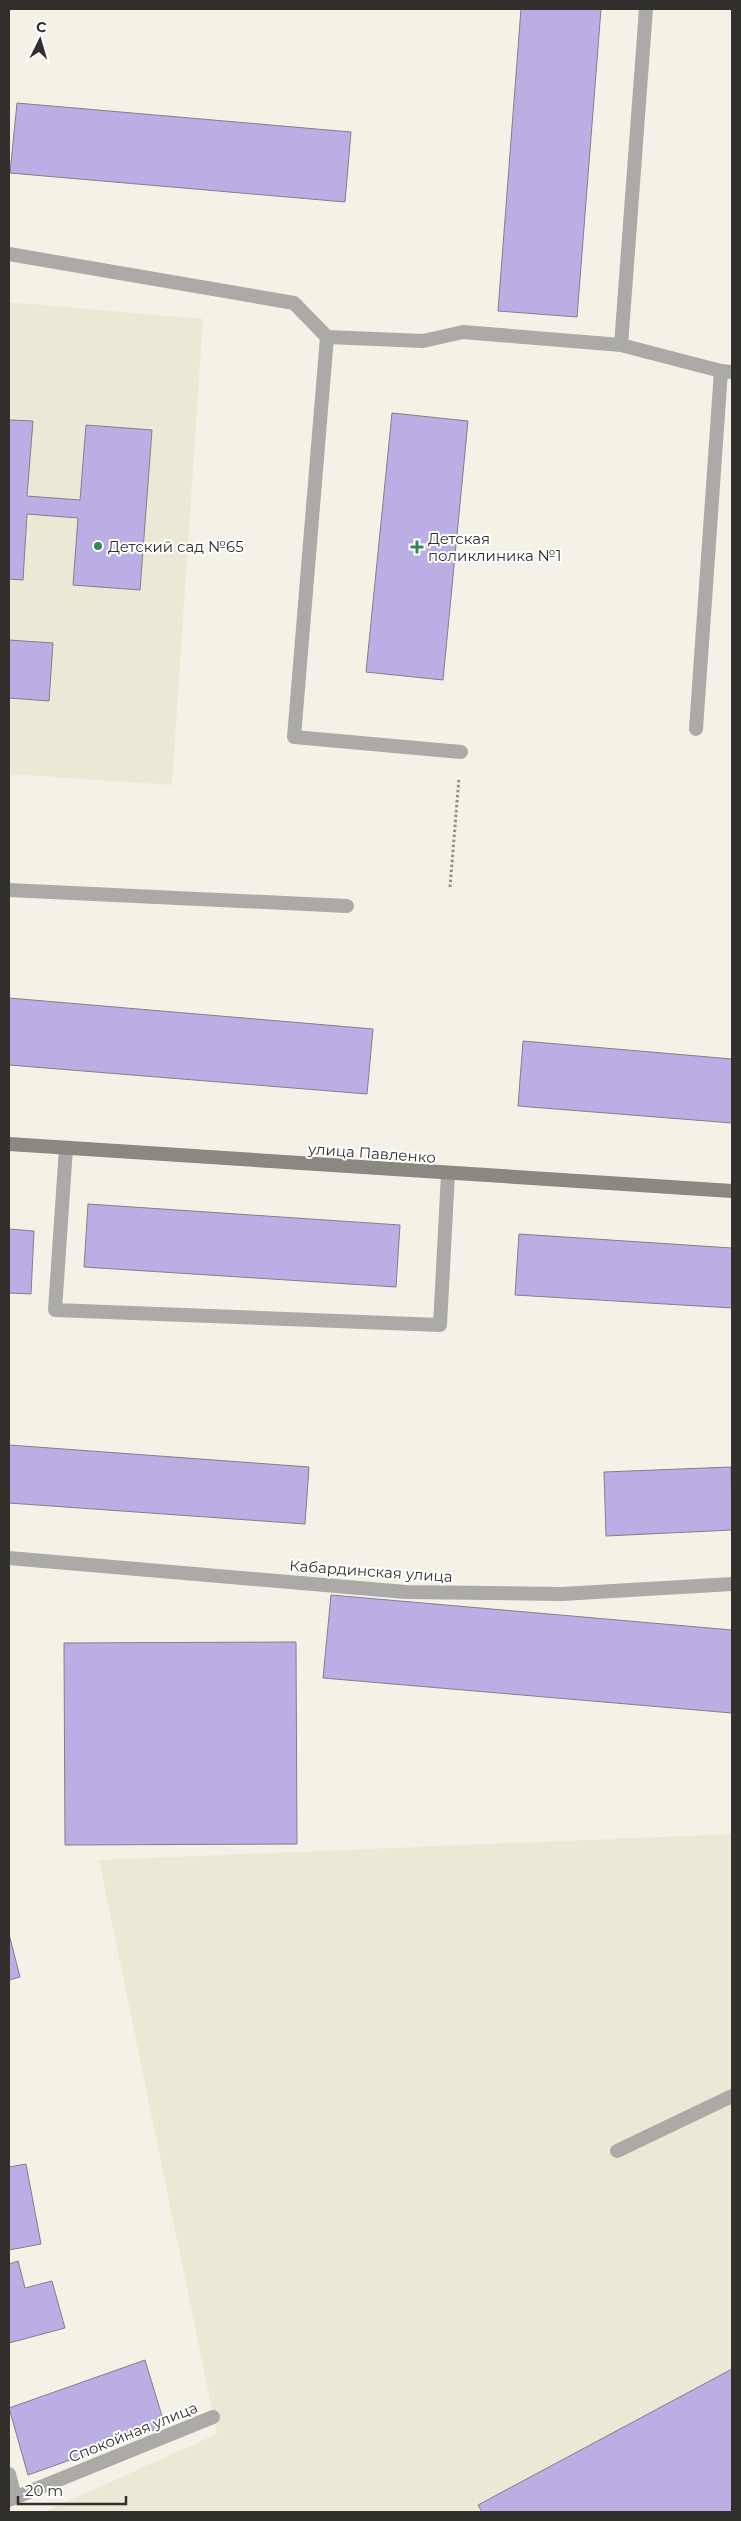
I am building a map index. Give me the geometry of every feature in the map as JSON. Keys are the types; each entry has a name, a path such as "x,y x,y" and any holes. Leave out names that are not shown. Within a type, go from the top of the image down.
{"main road":[{"name":"улица Павленко","path":"9,1144 732,1191"}],"street":[{"path":"621,345 646,9"},
{"path":"9,254 294,303 327,337 423,341 463,332 621,345 727,372 696,730"},
{"path":"327,337 294,737 461,752"},
{"path":"9,890 347,906"},
{"path":"66,1148 55,1310 440,1326 448,1174"},
{"name":"Кабардинская улица","path":"9,1558 406,1592 562,1594 732,1584"},
{"path":"618,2151 732,2096"},
{"name":"Спокойная улица","path":"12,2498 213,2417"},
{"path":"9,2474 12,2498"}],"path":[{"path":"450,887 461,752"}],"shaded area":[{"name":"Детский сад №65","path":"9,302 203,319 172,785 9,774"},
{"path":"732,1834 732,2512 44,2512 217,2434 99,1860"}],"building":[{"path":"521,9 601,9 577,317 498,311"},
{"path":"17,103 351,132 345,202 10,173"},
{"name":"Детская поликлиника №1","path":"392,413 468,421 443,680 366,672"},
{"path":"9,420 33,421 27,496 80,500 86,425 152,430 140,590 73,585 78,518 27,514 23,580 9,579"},
{"path":"9,640 53,643 49,701 9,698"},
{"path":"9,998 373,1029 367,1094 9,1065"},
{"path":"523,1041 732,1059 732,1123 518,1106"},
{"path":"88,1204 400,1225 396,1287 84,1267"},
{"path":"9,1229 34,1231 31,1294 9,1293"},
{"path":"519,1234 732,1248 732,1308 515,1295"},
{"path":"9,1445 309,1467 305,1524 9,1503"},
{"path":"731,1467 732,1530 606,1536 604,1472"},
{"path":"331,1595 732,1630 732,1713 323,1678"},
{"path":"296,1642 297,1844 65,1845 64,1643"},
{"path":"9,1934 20,1977 9,1980"},
{"path":"26,2164 41,2244 9,2250 9,2167"},
{"path":"18,2261 25,2288 52,2281 65,2328 9,2343 9,2264"},
{"path":"145,2360 165,2426 28,2475 9,2408"},
{"path":"732,2369 732,2512 482,2512 478,2505"}],"place":[{"name":"Детский сад №65","path":"98,546"},
{"name":"Детская поликлиника №1","path":"417,547"}]}
